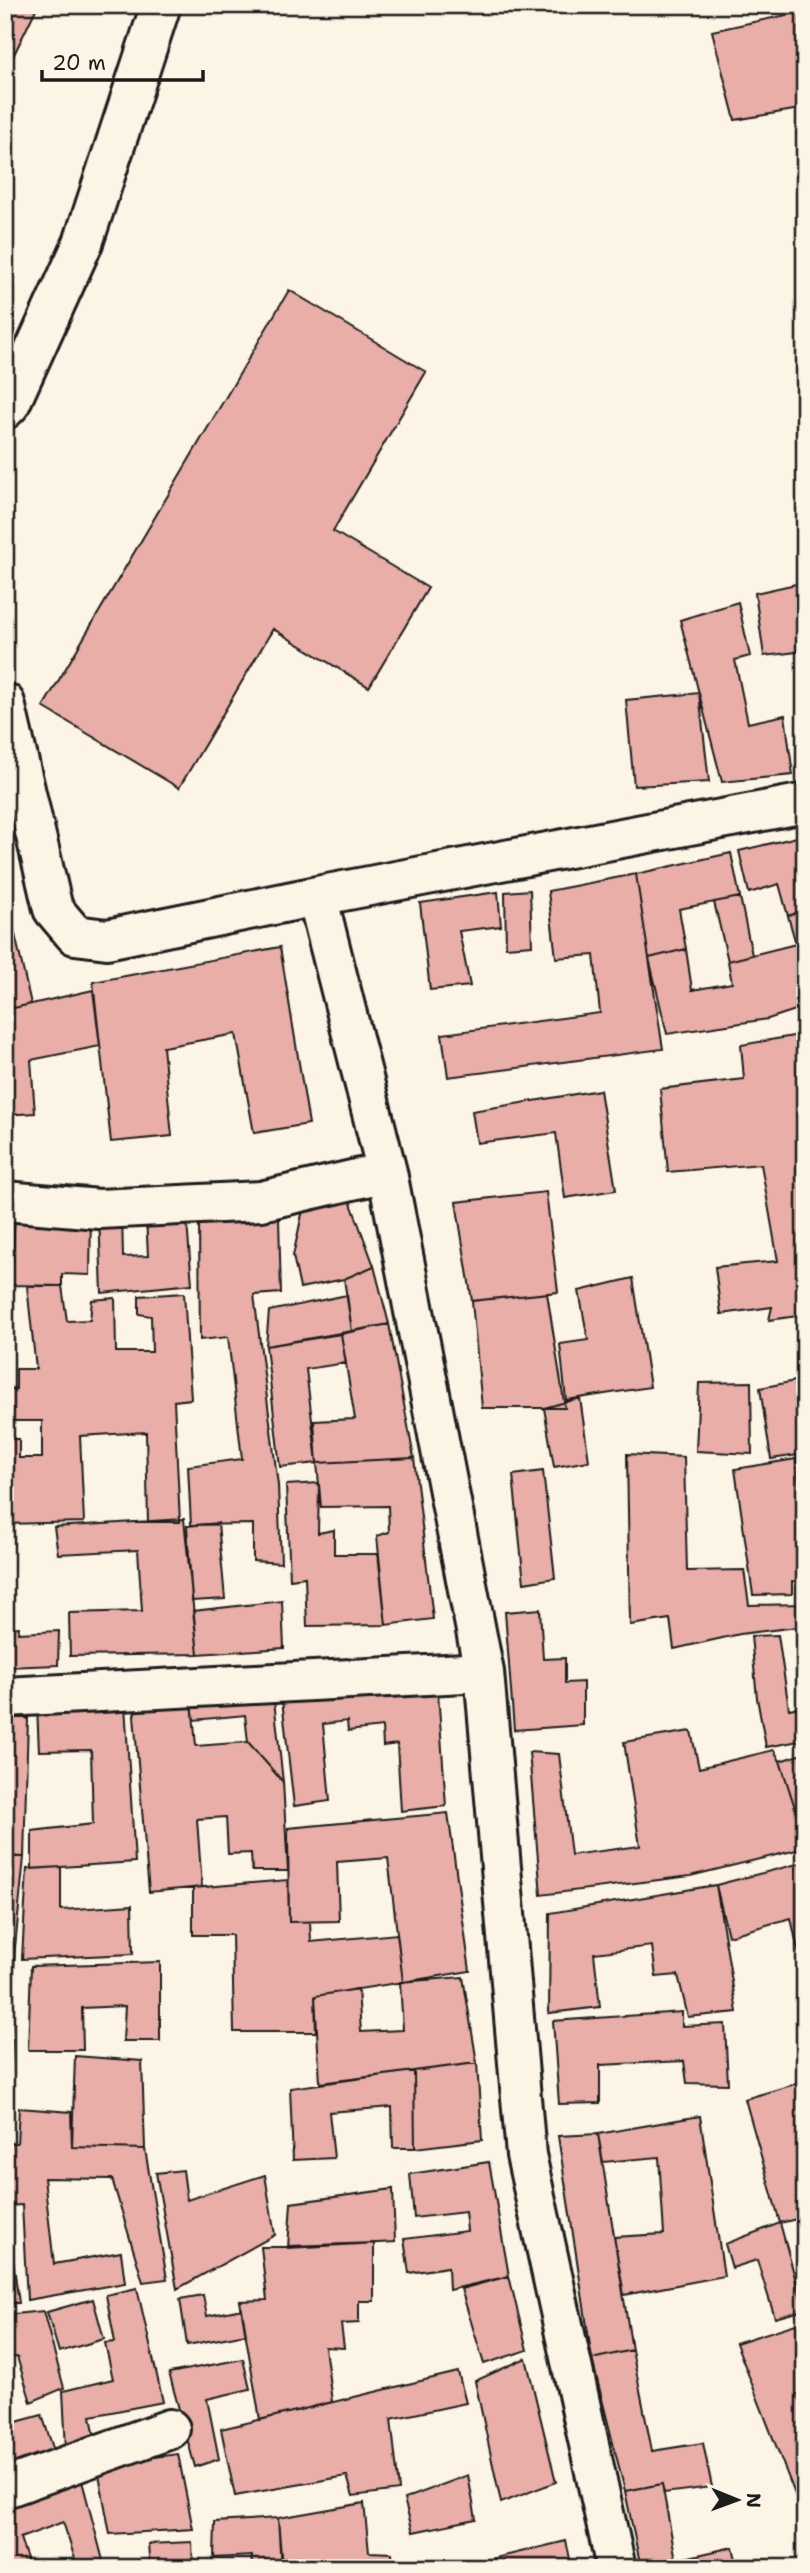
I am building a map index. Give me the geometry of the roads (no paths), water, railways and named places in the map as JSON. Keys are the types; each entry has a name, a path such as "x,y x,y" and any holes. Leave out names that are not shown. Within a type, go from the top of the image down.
{"street":[{"path":"5,410 83,243 161,5"},
{"path":"5,703 53,909 75,935 107,939 317,895 805,803"},
{"path":"317,895 387,1172 484,1672 526,2155 616,2568"},
{"path":"5,1201 99,1209 261,1201 387,1172"},
{"path":"5,1697 484,1672"},
{"path":"5,2488 170,2429"}]}
